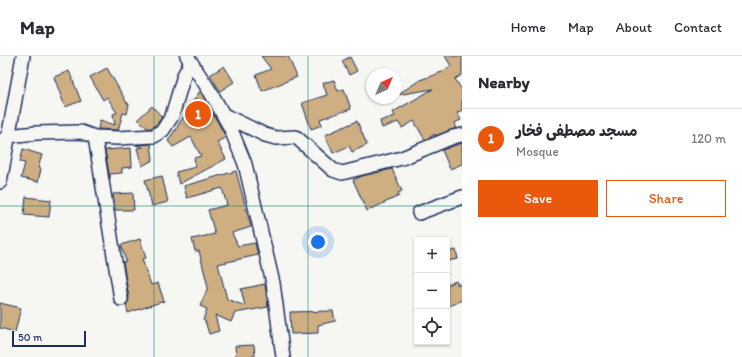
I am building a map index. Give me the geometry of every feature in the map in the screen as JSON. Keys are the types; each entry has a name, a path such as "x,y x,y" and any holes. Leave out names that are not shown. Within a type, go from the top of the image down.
{"street":[{"path":"0,182 4,139 23,56"},
{"path":"4,139 81,132 95,137 118,138 154,136 163,130 172,116 189,59"},
{"path":"189,59 224,115 244,164 273,283 283,357"},
{"path":"224,115 265,135 276,138 296,137 334,170 342,173 402,158 462,135"},
{"path":"95,137 121,299"},
{"path":"419,213 462,197"}],"building":[{"path":"261,56 288,56 297,77 262,91 256,75 271,69"},
{"path":"445,56 462,56 462,75 455,79 462,90 462,110 457,113 461,120 454,123 456,128 435,136 435,134 425,140 414,121 402,128 398,122 382,128 380,121 395,116 393,112 433,89 402,94 402,92 420,80 442,72 451,66"},
{"path":"350,57 357,71 349,75 342,61"},
{"path":"224,66 234,82 220,91 210,75"},
{"path":"107,68 129,104 127,114 123,113 118,130 98,129 100,120 115,125 113,114 117,113 107,97 103,100 90,77"},
{"path":"69,71 81,101 65,107 54,77"},
{"path":"334,80 338,91 344,89 351,109 320,119 322,125 311,129 302,103 327,95 323,83"},
{"path":"200,91 226,137 217,142 226,159 179,184 176,172 196,167 194,158 201,156 191,137 173,147 168,141 175,130 176,131 178,125"},
{"path":"152,106 162,117 157,124 151,128 147,128 138,119"},
{"path":"357,121 367,145 352,152 349,146 333,153 325,135"},
{"path":"462,143 462,164 450,169 442,150"},
{"path":"151,144 153,160 142,166 137,148 143,147 136,145"},
{"path":"131,148 132,167 122,168 122,173 110,174 110,179 105,150"},
{"path":"23,149 42,155 38,168 41,169 38,182 21,178 25,163 20,162"},
{"path":"392,169 402,191 398,193 399,196 367,211 353,180 362,176"},
{"path":"236,171 251,227 232,233 238,246 255,243 258,255 218,264 227,299 245,306 241,289 265,284 268,307 235,313 231,322 215,315 219,331 209,334 205,321 203,320 207,309 200,306 208,287 199,251 195,251 192,239 215,234 208,210 227,205 222,188 187,198 184,186"},
{"path":"162,176 168,202 152,206 145,180"},
{"path":"133,193 134,210 115,210 113,194"},
{"path":"26,197 51,200 49,217 24,215"},
{"path":"140,239 146,258 142,259 151,285 158,283 164,301 128,313 126,305 129,298 123,262 126,261 121,245"},
{"path":"456,250 458,259 450,260 450,251"},
{"path":"456,281 458,285 462,283 462,300 450,306 450,284"},
{"path":"0,303 21,308 15,332 0,328"},
{"path":"333,311 335,321 318,325 318,333 291,334 290,312"},
{"path":"254,345 255,356 236,357 235,346"}],"place":[{"name":"مسجد مصطفى فخار","path":"198,114"}]}
